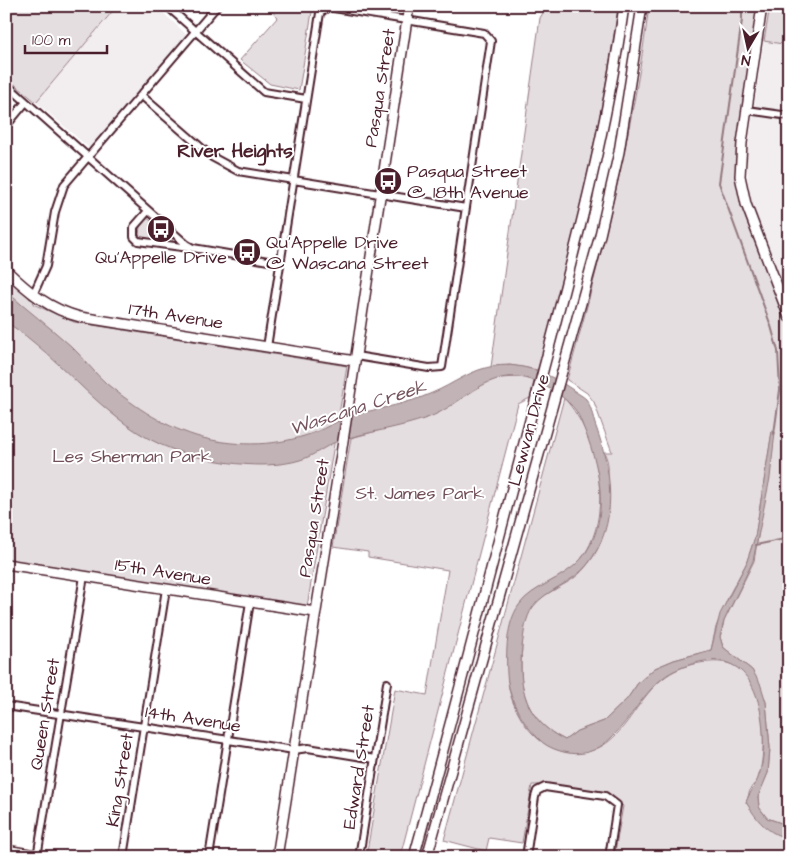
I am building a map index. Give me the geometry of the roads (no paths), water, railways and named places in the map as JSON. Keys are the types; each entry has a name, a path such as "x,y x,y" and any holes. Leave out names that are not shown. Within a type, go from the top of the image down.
{"street":[{"path":"167,6 264,92 306,99"},
{"path":"33,295 46,266 59,195 64,186 197,32 217,6"},
{"name":"Pasqua Street","path":"277,857 340,464 409,6"},
{"name":"Lewvan Drive","path":"414,857 483,603 599,156 624,6"},
{"name":"Lewvan Drive","path":"427,857 600,235 617,160 642,6"},
{"path":"762,6 740,160 743,191 750,217 789,317"},
{"path":"142,96 212,157 238,171 293,180 466,208 491,42 484,32 328,7 320,13 293,180 267,347"},
{"path":"6,84 148,211 193,248"},
{"path":"6,126 26,102"},
{"path":"747,110 789,116"},
{"name":"17th Avenue","path":"6,270 33,295 52,308 80,317 267,347 429,368 442,367 466,208"},
{"path":"148,211 134,227 134,237 138,241 193,248 280,263"},
{"name":"15th Avenue","path":"6,564 315,612"},
{"name":"Queen Street","path":"40,856 60,714 84,576"},
{"name":"King Street","path":"123,857 166,589"},
{"path":"209,857 250,602"},
{"name":"Edward Street","path":"360,857 387,682"},
{"name":"14th Avenue","path":"6,706 294,750 308,748 375,759"},
{"path":"526,857 535,797 537,791 546,788 605,796 617,805 609,857"},
{"path":"6,850 40,856"}],"waterway":[{"path":"742,6 742,20 719,183 771,326 778,351 780,390 774,434"},
{"path":"756,545 789,538"}],"place":[{"name":"Pasqua Street @ 18th Avenue","path":"388,181"},
{"name":"Qu'Appelle Drive","path":"161,229"},
{"name":"Qu'Appelle Drive @ Wascana Street","path":"247,252"}],"district":[{"name":"River Heights","path":"235,151"}],"water label":[{"name":"Wascana Creek","path":"358,408"}],"park label":[{"name":"Les Sherman Park","path":"132,456"},
{"name":"St. James Park","path":"420,493"}]}
